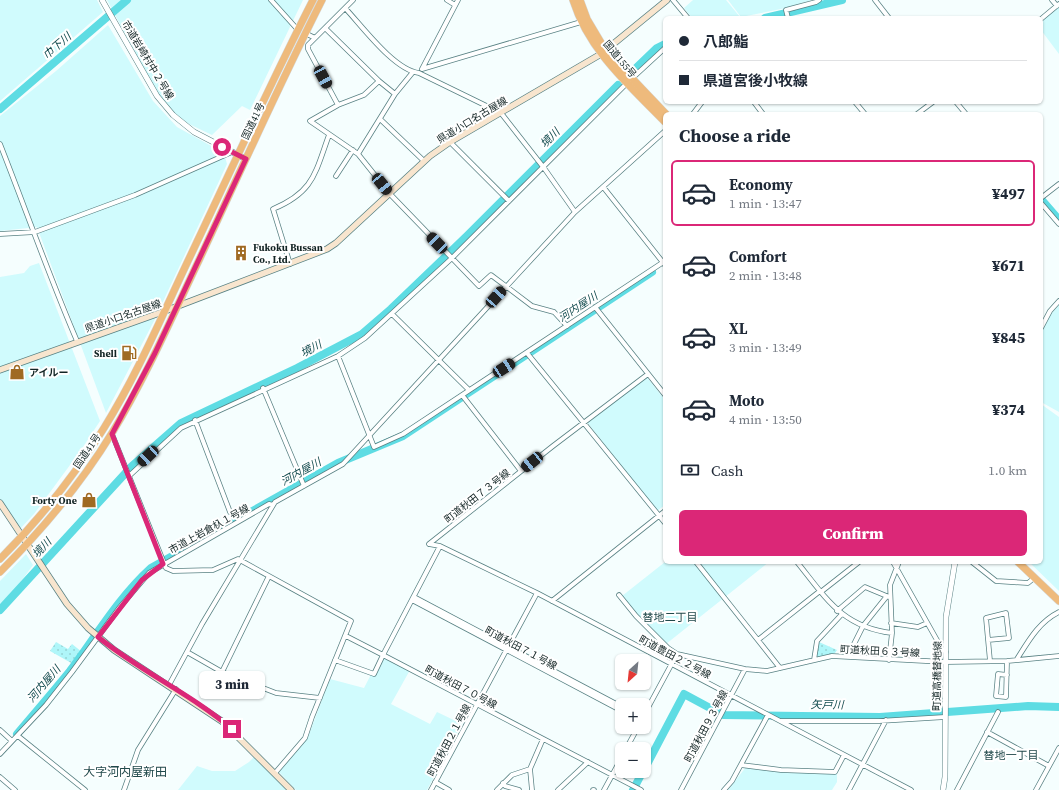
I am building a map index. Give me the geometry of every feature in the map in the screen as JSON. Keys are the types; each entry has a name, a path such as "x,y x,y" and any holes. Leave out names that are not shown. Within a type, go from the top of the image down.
{"highway":[{"name":"国道41号","path":"0,559 22,537 66,484 96,441 128,386 165,310 235,153 313,0"},
{"name":"国道41号","path":"0,572 27,544 71,492 112,434 178,306 305,33 322,0"},
{"name":"国道155号","path":"572,0 581,22 603,52 663,120"},
{"name":"国道155号","path":"580,0 587,19 603,52"},
{"name":"国道155号","path":"630,81 664,112"},
{"path":"1020,564 1059,601"}],"main road":[{"name":"県道小口名古屋線","path":"0,370 318,254 336,243 424,161 450,142 603,52 667,0"},
{"path":"0,504 67,604 98,637 223,722 291,790"}],"street":[{"name":"市道岩崎村中２号線","path":"102,0 157,96 173,115 194,132 246,159"},
{"path":"271,0 298,30"},
{"path":"338,105 308,49 308,45 353,0"},
{"path":"447,0 455,5"},
{"path":"419,73 458,0"},
{"path":"673,0 686,16"},
{"path":"788,16 786,10 818,0"},
{"path":"875,0 887,16"},
{"path":"1043,16 1058,5 1052,0"},
{"path":"345,8 374,40 399,64 500,113 544,168 575,212"},
{"path":"422,69 581,22"},
{"path":"325,28 379,81 395,94"},
{"path":"305,33 315,38"},
{"path":"128,476 171,435 195,420 263,388 338,356 365,338 452,258 663,50"},
{"path":"358,154 395,94 413,72"},
{"path":"379,81 364,95 338,105 310,120 329,135 354,150 390,194 479,286 491,275 532,306 554,312 567,326"},
{"path":"857,104 863,112"},
{"path":"920,112 930,104"},
{"path":"958,104 964,112"},
{"path":"380,119 424,161"},
{"path":"169,685 240,560 277,500 342,464 575,212 604,188 663,133"},
{"path":"290,264 273,209 298,195 309,186 329,135"},
{"path":"450,142 509,201"},
{"path":"0,144 35,232 56,293 77,341"},
{"path":"336,176 354,150"},
{"path":"0,234 35,232 135,196 235,153"},
{"path":"1043,196 1059,184"},
{"path":"604,188 663,262"},
{"path":"1043,205 1059,224"},
{"path":"338,356 374,447 403,434 663,264"},
{"path":"1043,324 1050,311 1059,301"},
{"path":"596,307 663,393"},
{"path":"392,314 469,390"},
{"path":"527,353 585,422 663,520"},
{"name":"町道秋田７３号線","path":"429,544 553,446 648,374"},
{"path":"263,388 304,486"},
{"path":"462,395 521,471"},
{"path":"195,420 230,512"},
{"path":"112,434 163,564 166,568 173,571 200,570 218,568 235,559 240,560 351,621 320,698 306,738 275,773"},
{"name":"市道上岩倉杁１号線","path":"0,754 18,736 72,672 142,580 163,564 269,504 273,505"},
{"path":"552,601 663,512"},
{"name":"町道豊田２２号線","path":"429,544 440,546 537,593 911,790"},
{"path":"335,660 374,674 440,546"},
{"path":"698,564 780,668"},
{"path":"798,564 837,611 863,626 892,633"},
{"path":"758,640 856,564"},
{"path":"894,564 942,649 946,652"},
{"path":"889,660 892,633 888,597 890,584 898,564"},
{"name":"町道高橋替地線","path":"943,790 945,777 946,717 945,662 948,604 955,564"},
{"path":"975,564 998,582 1028,583 1034,578"},
{"path":"222,672 269,576"},
{"path":"837,611 865,587 888,597"},
{"name":"町道秋田２１号線","path":"431,790 537,593"},
{"path":"619,595 636,616 668,648 677,654 651,702"},
{"path":"848,656 863,626 888,597"},
{"name":"町道秋田７１号線","path":"413,598 615,707"},
{"path":"1017,659 1031,636 1044,620 1059,612"},
{"path":"814,660 817,641 842,614"},
{"path":"988,640 1009,638 1006,614 986,618 988,640 990,661"},
{"path":"891,623 918,627 927,623"},
{"name":"町道秋田７０号線","path":"346,636 641,790"},
{"path":"508,648 615,703"},
{"path":"187,652 222,672 276,693 320,698"},
{"name":"町道秋田６３号線","path":"677,654 745,669 767,672 832,656 945,662 1007,661 1059,656"},
{"path":"1007,661 1007,675 1006,697 996,696 998,674 1007,675"},
{"name":"町道秋田９３号線","path":"681,790 745,669"},
{"path":"124,790 140,746 176,689"},
{"path":"957,790 998,712"},
{"path":"724,790 732,781 768,715"},
{"path":"781,721 886,720 946,717"},
{"path":"849,790 886,720"},
{"path":"0,730 12,742"},
{"path":"987,732 1049,766"},
{"path":"18,736 85,790"},
{"path":"532,790 530,769 543,739"},
{"path":"1036,790 1059,748"},
{"path":"741,765 781,770 835,772 844,755"},
{"path":"558,790 588,762"},
{"path":"498,790 512,775 530,769"},
{"path":"604,790 615,770"},
{"path":"0,777 15,790"},
{"path":"435,782 449,790"},
{"path":"503,783 505,786 518,790"}],"shaded area":[{"path":"0,0 97,0 103,12 0,101"},
{"path":"107,0 303,0 250,110 242,106 212,135 189,124 172,112 156,91"},
{"path":"693,0 726,0 739,16 690,16 684,8"},
{"path":"728,0 812,0 781,9 740,16"},
{"path":"1059,7 1059,54 1043,33 1043,19"},
{"path":"108,25 153,101 177,127 224,153 227,164 154,321 106,413 37,227 0,231 0,116 56,71"},
{"path":"39,263 100,421 81,450 34,514 19,530 0,501 0,277 24,273 30,266"},
{"path":"1059,305 1059,412 1043,403 1043,329 1049,316"},
{"path":"646,376 663,397 663,506 657,511 587,422"},
{"path":"1043,405 1059,417 1059,591 1031,564 1043,564"},
{"path":"26,554 33,565 17,587 0,604 0,581"},
{"path":"663,564 766,564 666,644 641,619 622,596"},
{"path":"56,642 68,649 72,644 82,652 73,664 50,651"},
{"path":"819,642 837,650 835,653 819,658 816,655"},
{"path":"381,655 410,670 391,704 430,724 437,712 462,724 427,790 296,790 279,772 308,737 330,679 364,688"},
{"path":"255,756 286,790 178,790 197,766 212,771 235,771"},
{"path":"746,767 837,774 837,782 832,790 728,790"}],"waterway":[{"name":"巾下川","path":"0,109 127,0"},
{"name":"境川","path":"774,16 842,0"},
{"name":"境川","path":"632,72 657,48 663,45"},
{"name":"境川","path":"0,610 132,466 181,423 297,368 362,334 391,309 467,236 618,85"},
{"name":"河内屋川","path":"1043,201 1059,220"},
{"name":"河内屋川","path":"17,734 70,671 128,591 151,568 338,463 403,436 652,272"},
{"name":"矢戸川","path":"651,757 684,694 723,715 880,717 1028,706 1059,707"},
{"name":"矢戸川","path":"633,790 639,778"}],"place":[{"name":"Fukoku Bussan Co., Ltd.","path":"241,253"},
{"name":"Shell","path":"129,353"},
{"name":"アイルー","path":"17,372"},
{"name":"Forty One","path":"89,500"}],"district":[{"name":"替地二丁目","path":"670,617"},
{"name":"替地一丁目","path":"1011,755"},
{"name":"大字河内屋新田","path":"125,772"}],"route":[{"path":"222,147 246,159 174,315 112,434 163,564 148,573 98,637 118,652 220,719 232,729"}]}
